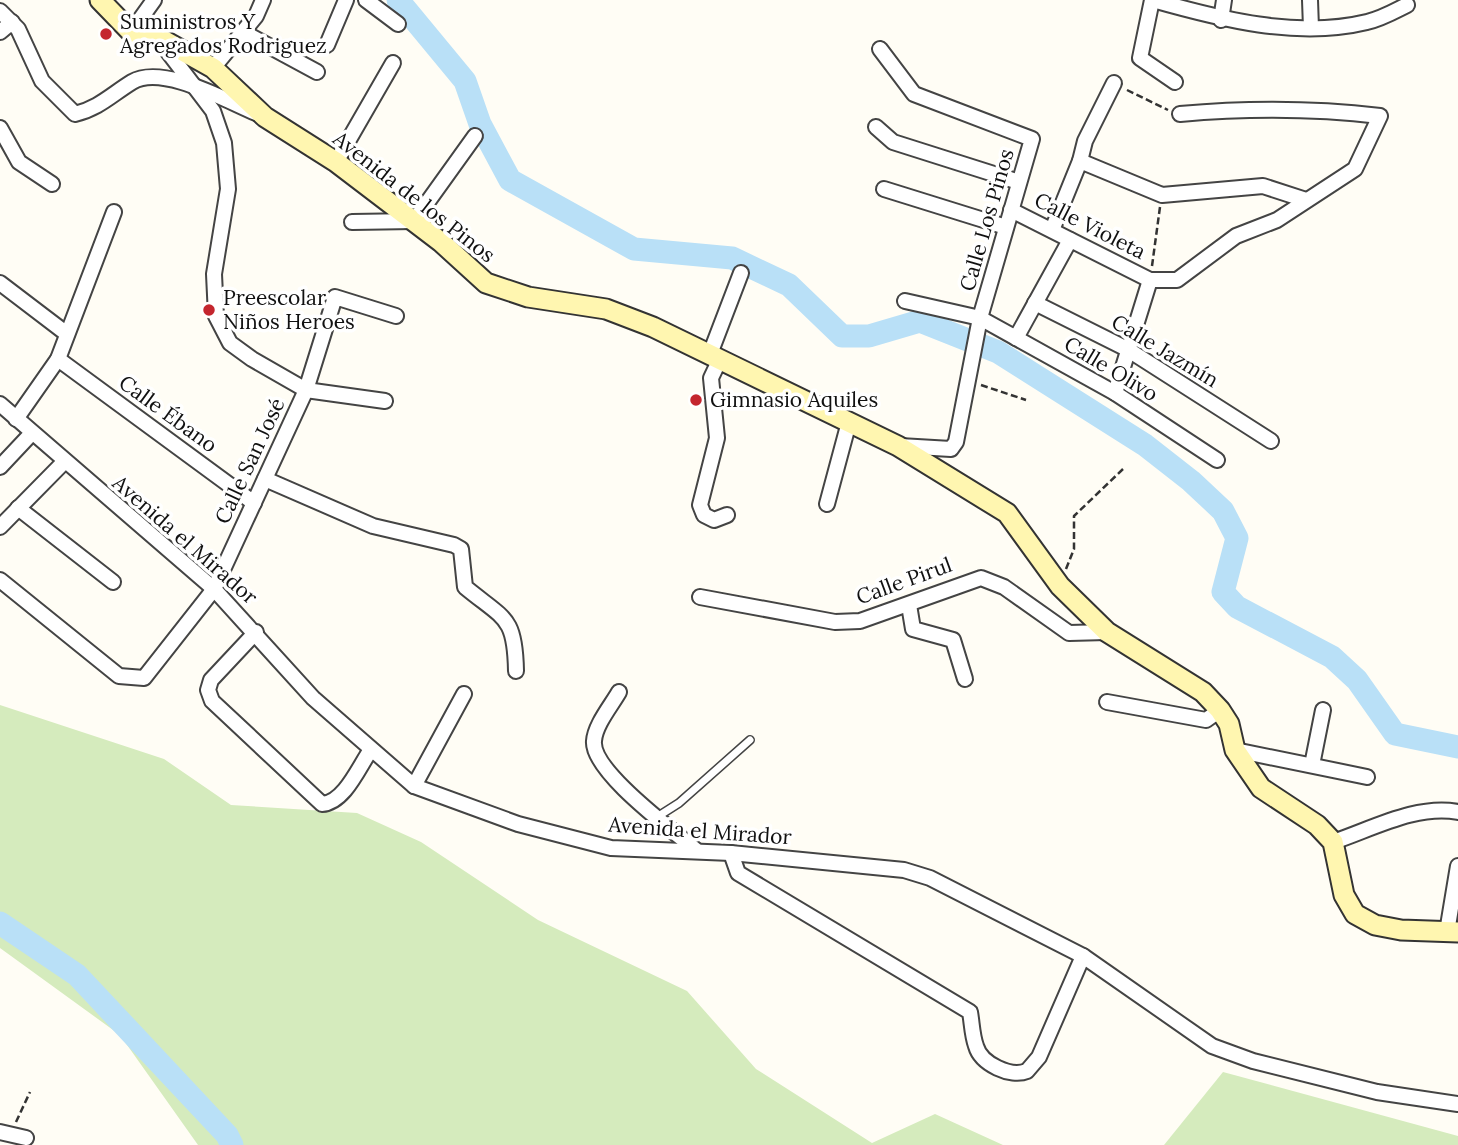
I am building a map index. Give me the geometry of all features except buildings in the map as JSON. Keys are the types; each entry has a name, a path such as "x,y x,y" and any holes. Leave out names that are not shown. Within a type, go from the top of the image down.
{"street":[{"path":"100,0 131,32 154,0"},
{"path":"213,68 256,16 263,0"},
{"path":"327,46 346,0"},
{"path":"366,0 398,24"},
{"path":"1175,82 1140,58 1152,0 1221,20 1311,28 1368,22 1407,5"},
{"path":"1221,20 1224,0"},
{"path":"1310,0 1311,28"},
{"path":"0,11 12,23 42,81 75,114 94,109 133,82 150,75 190,85 265,117"},
{"path":"0,32 12,23"},
{"name":"Avenida de los Pinos","path":"131,32 156,36 213,68 265,117 336,162 414,221 486,283 528,297 606,309 715,357 898,446 1007,513 1059,586 1107,632 1203,692 1229,724 1234,750 1261,788 1317,825 1333,842"},
{"path":"243,32 317,72"},
{"name":"Calle San José","path":"156,36 190,85 213,111 224,144 228,189 214,274 216,316 230,343 251,359 306,390"},
{"name":"Calle Los Pinos","path":"880,49 914,94 1032,139 981,315 956,442 951,449 898,446"},
{"path":"336,162 393,63"},
{"path":"1052,230 1080,161 1085,141 1114,83"},
{"path":"1115,393 1150,280 1177,281 1236,236 1277,220 1355,169 1380,116 1325,109 1278,108 1180,114"},
{"path":"876,127 894,142 1019,182"},
{"path":"0,128 19,162 52,184"},
{"path":"352,222 414,221 475,136"},
{"path":"1080,161 1162,195 1263,186 1306,200"},
{"path":"884,189 1006,227"},
{"name":"Calle Violeta","path":"1011,210 1150,280"},
{"path":"16,418 58,359 114,212"},
{"path":"1016,338 1070,240"},
{"path":"727,514 714,520 704,515 700,505 717,438 711,378 741,273"},
{"path":"0,283 67,334"},
{"name":"Calle San José","path":"0,580 119,676 144,678 214,589 306,390 335,297 396,316"},
{"name":"Calle Olivo","path":"905,301 981,315 1016,338 1115,393 1217,460"},
{"name":"Calle Jazmín","path":"1035,303 1127,349 1270,441"},
{"name":"Calle Ébano","path":"58,359 254,503"},
{"path":"306,390 386,401"},
{"name":"Avenida el Mirador","path":"0,404 214,589 256,632 313,698 370,751 414,786 518,824 611,848 731,853 904,870 930,878 1083,956 1212,1046 1253,1061 1377,1092 1458,1104"},
{"path":"827,504 849,422"},
{"path":"0,467 31,433"},
{"path":"0,527 64,462"},
{"path":"265,479 373,526 461,550 465,587 512,628 516,671"},
{"path":"18,508 113,582"},
{"name":"Calle Pirul","path":"700,597 835,622 860,621 981,578 1004,587 1069,634 1107,632"},
{"path":"909,605 913,629 954,640 965,679"},
{"path":"256,632 211,680 208,690 212,701 322,804 330,803 338,797 370,751"},
{"path":"619,692 594,737 594,751 601,764 656,817 697,851"},
{"path":"414,786 464,694"},
{"path":"1107,702 1206,720 1220,710"},
{"path":"1312,765 1323,710"},
{"path":"1234,750 1367,778"},
{"path":"1458,812 1445,809 1416,813 1333,842 1344,895 1355,914 1375,925 1401,930 1452,932 1458,866"},
{"path":"731,853 738,873 970,1012 976,1048 985,1059 1010,1073 1027,1071 1039,1057 1083,956"},
{"path":"5,1133 26,1138"}],"lane":[{"path":"656,817 679,803 750,740"}],"path":[{"path":"1114,83 1150,103 1180,114"},
{"path":"1150,280 1162,195"},
{"path":"968,381 1026,400"},
{"path":"1059,586 1073,549 1074,516 1123,469"},
{"path":"5,1133 30,1092"}],"green space":[{"path":"0,705 164,759 231,805 357,813 421,842 538,920 687,991 756,1069 872,1143 935,1114 1003,1145 198,1145 120,1035 0,948"},
{"path":"1223,1072 1458,1136 1458,1145 1164,1145"}],"waterway":[{"path":"398,0 465,81 480,124 510,180 634,249 732,258 789,285 842,336 869,336 920,321 998,352 1145,445 1191,481 1223,511 1237,538 1223,592 1237,607 1332,657 1357,680 1395,734 1458,747"},
{"path":"0,923 77,975 227,1135 232,1145"}],"place":[{"name":"Suministros Y Agregados Rodriguez","path":"106,34"},
{"name":"Preescolar Niños Heroes","path":"209,310"},
{"name":"Gimnasio Aquiles","path":"696,400"}]}
